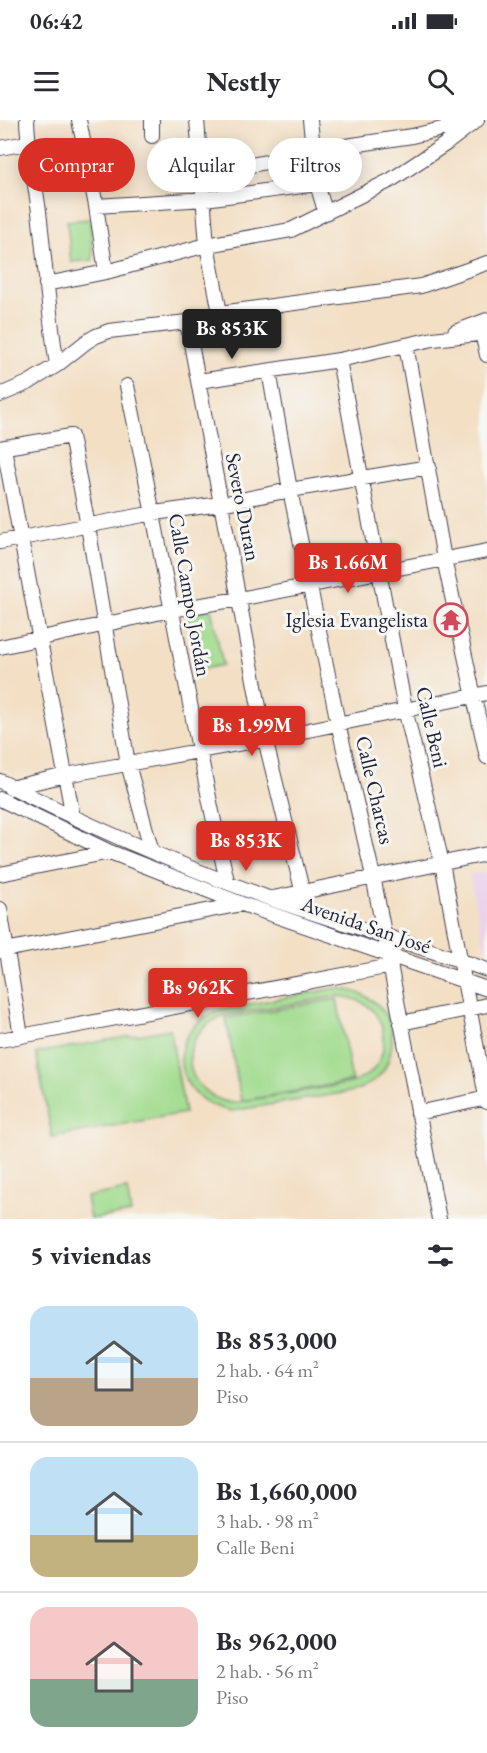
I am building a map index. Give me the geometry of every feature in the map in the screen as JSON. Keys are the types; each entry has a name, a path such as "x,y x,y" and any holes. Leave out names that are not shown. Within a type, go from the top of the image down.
{"street":[{"path":"27,120 27,138"},
{"path":"79,120 106,272"},
{"path":"152,120 152,136"},
{"path":"310,120 313,138"},
{"path":"46,284 106,272 207,245 291,230 391,180 477,120"},
{"path":"362,143 444,129 477,120"},
{"path":"199,121 200,138"},
{"path":"0,148 18,145"},
{"path":"96,206 205,199 268,191"},
{"path":"36,192 57,365"},
{"path":"204,192 207,245 220,313"},
{"path":"319,192 325,211"},
{"path":"0,395 28,383 102,333 187,322 220,313 421,286 487,262"},
{"name":"Severo Duran","path":"187,322 266,739 307,910"},
{"path":"199,381 339,360 484,328 487,355"},
{"path":"406,345 444,559 481,694 487,757"},
{"name":"Calle Beni","path":"339,360 405,709 442,863 487,1099"},
{"name":"Calle Charcas","path":"269,371 290,490 338,723 373,876 439,1219"},
{"name":"Calle Campo Jordán","path":"127,386 154,513 198,750 227,881"},
{"path":"73,817 2,448 71,436 128,764 152,852"},
{"path":"0,542 154,513 220,504 429,467"},
{"path":"0,647 171,610 239,600 487,551"},
{"path":"1,800 5,784 266,739 481,694"},
{"name":"Avenida San José","path":"5,784 152,852 271,899 487,970"},
{"name":"Avenida San José","path":"1,800 110,852 242,904 389,960 487,989"},
{"path":"0,874 110,852"},
{"path":"3,951 303,893 373,876 487,854"},
{"path":"0,909 3,951 21,1036"},
{"path":"0,1040 389,960"},
{"path":"401,1023 487,1005"},
{"path":"418,1113 487,1099"}],"shaded area":[{"path":"487,872 487,954 469,875"}],"green space":[{"path":"90,219 93,260 71,262 67,221"},
{"path":"211,609 223,665 198,670 187,614"},
{"path":"337,988 361,994 379,1007 386,1015 390,1025 391,1050 387,1064 377,1078 355,1091 231,1111 210,1104 195,1093 185,1079 181,1063 182,1047 190,1031 203,1018 223,1009","holes":["338,996 365,1004 378,1018 382,1027 384,1036 382,1055 372,1071 362,1078 351,1083 232,1103 215,1097 202,1088 194,1077 190,1063 191,1050 197,1036 207,1025 223,1016"]},
{"path":"337,999 352,1081 241,1101 226,1018"},
{"path":"170,1029 185,1113 52,1137 36,1053"},
{"path":"127,1189 131,1213 90,1219 86,1197"}],"place":[{"name":"Iglesia Evangelista","path":"451,620"}]}
